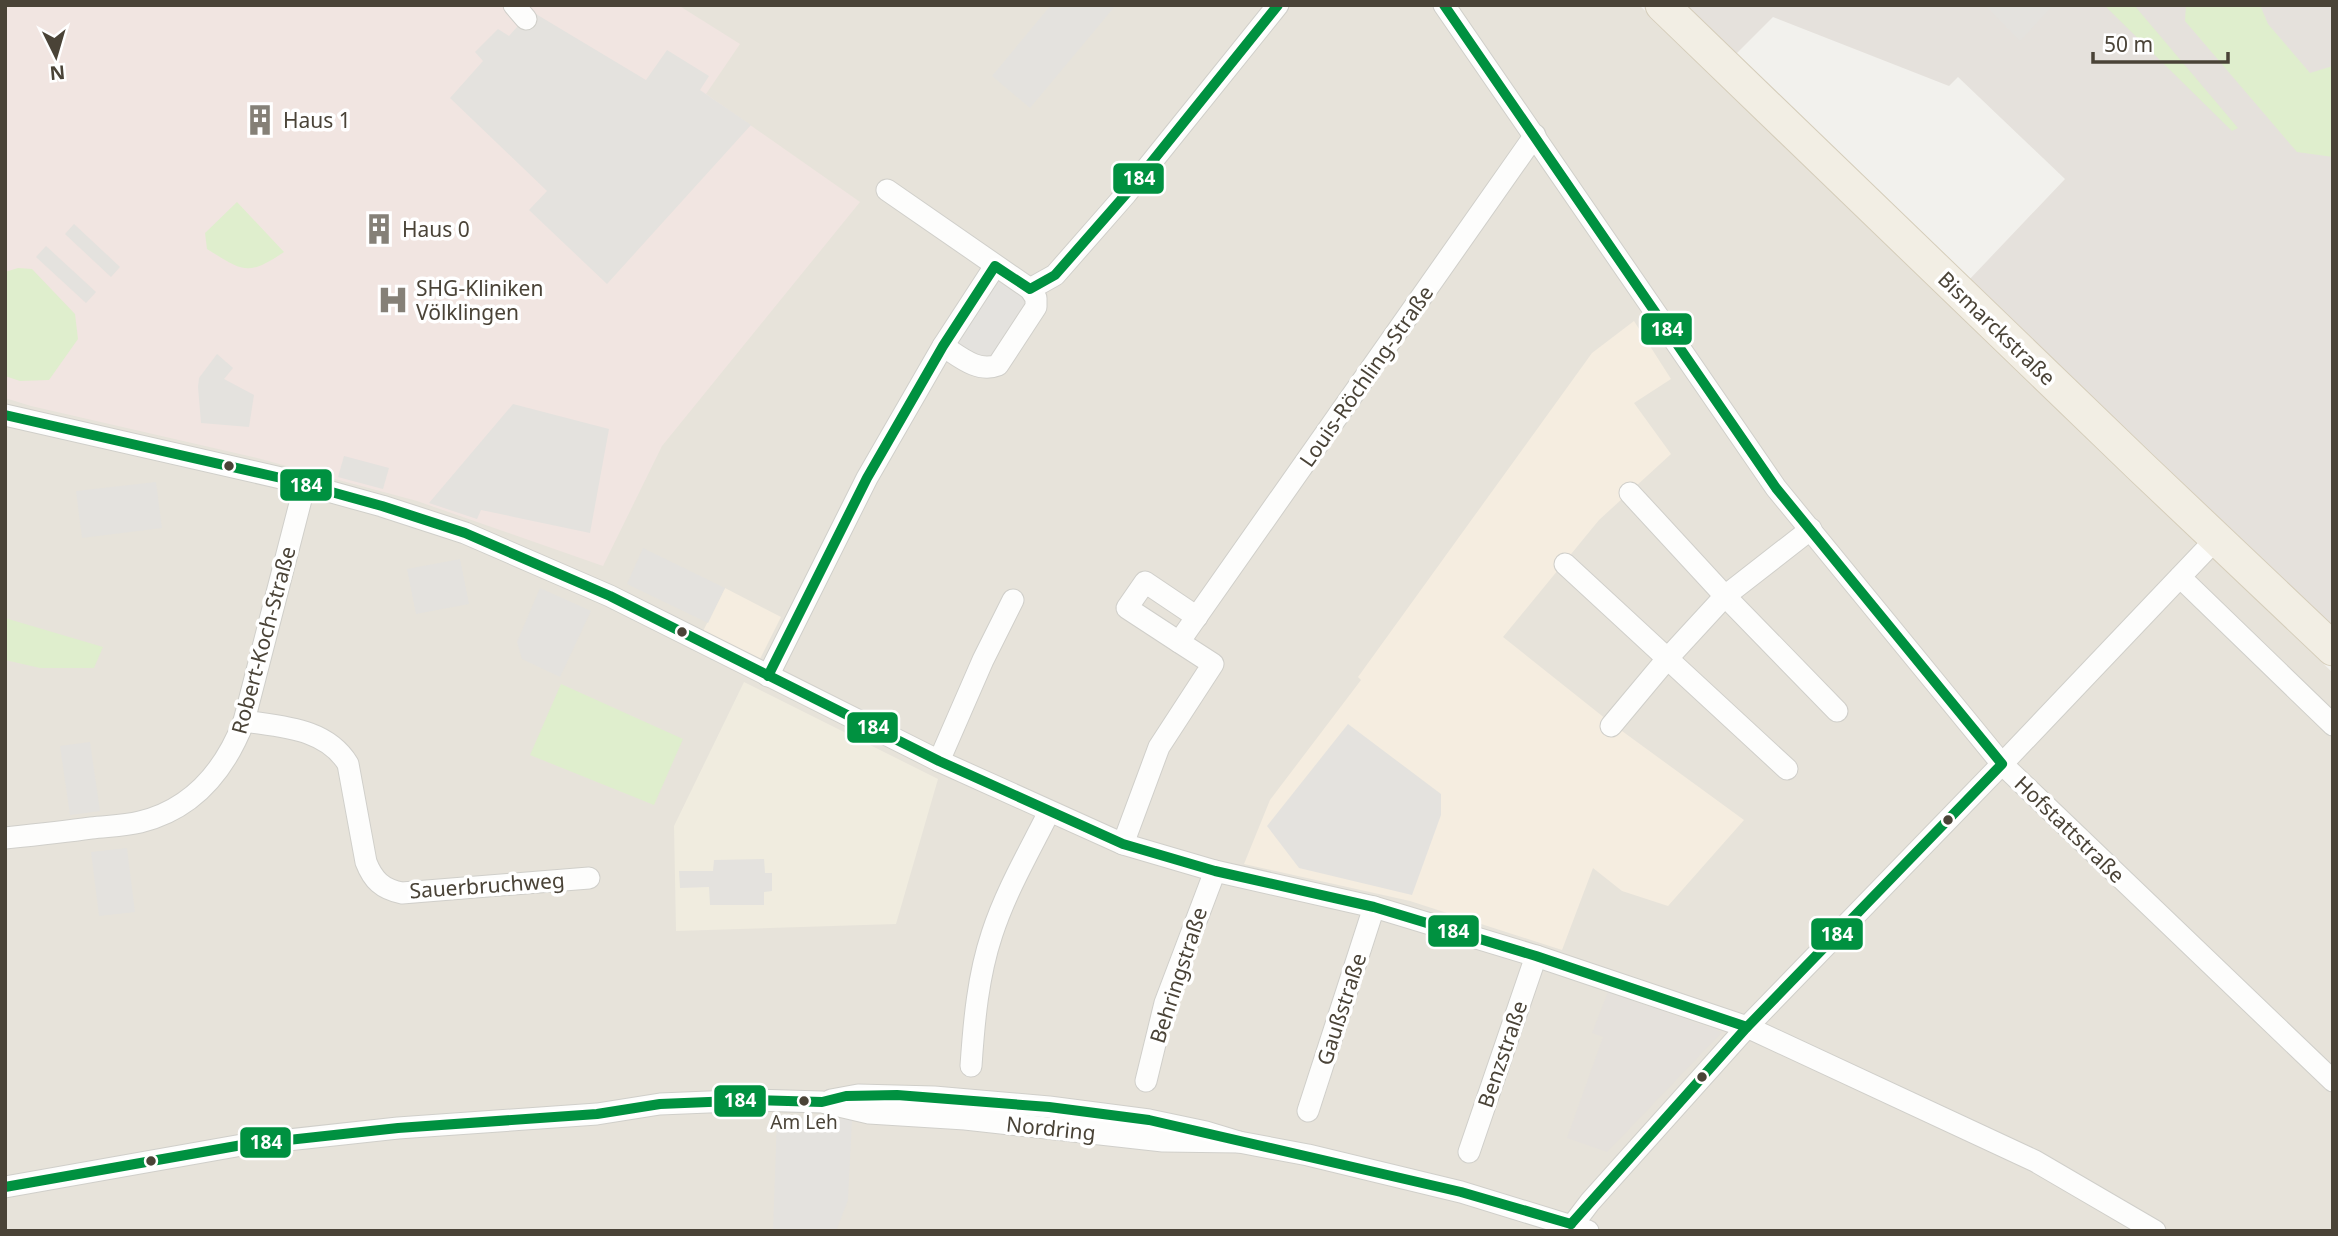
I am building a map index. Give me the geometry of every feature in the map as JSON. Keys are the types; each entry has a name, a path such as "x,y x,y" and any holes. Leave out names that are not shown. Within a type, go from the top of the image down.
{"main road":[{"name":"Bismarckstraße","path":"1662,5 2333,649"}],"street":[{"path":"1031,289 1055,275 1108,215 1278,5"},
{"name":"Hofstattstraße","path":"1444,5 1776,488 2002,764 2333,1081"},
{"name":"Louis-Röchling-Straße","path":"1179,642 1535,135"},
{"path":"887,190 1031,289 1036,298 1036,307 999,365 989,369 976,366 943,346"},
{"path":"768,676 861,489 943,346 995,266"},
{"path":"5,415 305,484 465,533 610,596 939,761 1123,844 1214,871 1374,907 1536,956 1747,1027 2035,1161 2155,1231"},
{"name":"Robert-Koch-Straße","path":"5,838 140,822 177,807 220,770 237,741 244,721 305,484"},
{"path":"1630,494 1837,711"},
{"path":"1611,726 1725,596 1811,529"},
{"path":"1576,1229 1747,1027 2217,538"},
{"path":"1565,564 1787,769"},
{"path":"2180,578 2333,725"},
{"path":"1123,844 1159,747 1213,664 1127,608 1145,582 1197,617"},
{"path":"939,761 983,660 1013,600"},
{"name":"Sauerbruchweg","path":"244,721 308,732 332,744 341,753 348,764 370,874 379,884 390,890 401,893 589,878"},
{"path":"971,1066 975,1007 991,935 1008,894 1049,812"},
{"name":"Behringstraße","path":"1146,1081 1165,1003 1214,871"},
{"name":"Gaußstraße","path":"1308,1111 1374,907"},
{"name":"Benzstraße","path":"1469,1152 1536,956"},
{"name":"Nordring","path":"5,1187 242,1145 398,1128 597,1114 660,1104 757,1100 822,1102 869,1113 965,1119 1163,1141 1239,1142 1461,1192 1576,1229"}],"shaded area":[{"path":"5,5 1639,5 2333,673 2333,1231 5,1231"},
{"name":"SHG-Kliniken Völklingen","path":"5,5 678,5 740,44 706,94 860,202 662,446 603,566 417,501 257,458 5,398"},
{"path":"1051,5 1116,5 1030,108 992,76"},
{"path":"1679,5 2333,5 2333,631 1968,281 2065,179 1958,77 1949,86 1773,17 1733,57"},
{"path":"1985,5 2053,5 2020,41"},
{"path":"531,11 646,80 667,50 709,76 700,90 751,125 607,284 529,210 547,191 450,98 483,61 475,52 498,29 509,36"},
{"path":"74,224 120,267 111,277 65,234"},
{"path":"46,246 96,292 86,303 36,257"},
{"path":"995,266 1036,298 998,365 943,346"},
{"path":"1634,321 1671,379 1634,403 1671,454 1599,520 1503,637 1611,723 1744,820 1668,906 1622,891 1593,868 1562,950 1410,901 1244,864 1270,800 1361,680 1358,677 1592,353"},
{"path":"217,354 233,368 224,379 254,395 249,427 201,423 199,378"},
{"path":"513,404 609,429 590,533 481,510 477,519 429,503"},
{"path":"344,456 389,468 383,489 338,477"},
{"path":"156,482 162,528 82,538 76,491"},
{"path":"643,548 725,588 708,623 627,584"},
{"path":"460,559 469,604 416,614 407,569"},
{"path":"540,588 591,611 560,677 522,659 517,642"},
{"path":"725,588 781,617 759,661 702,633"},
{"path":"744,682 938,779 896,924 676,931 674,826"},
{"path":"1348,724 1441,794 1441,815 1412,895 1299,868 1267,826"},
{"path":"90,742 100,811 70,815 60,746"},
{"path":"127,848 135,912 99,916 91,852"},
{"path":"764,859 765,873 772,873 772,891 764,892 764,905 710,905 709,887 680,888 679,871 713,871 714,860"},
{"path":"1608,992 1722,1032 1607,1152 1567,1138 1603,1037 1592,1033"},
{"path":"777,1116 852,1119 848,1200 836,1231 773,1231"}],"green space":[{"path":"2104,5 2134,5 2238,128 2232,131"},
{"path":"2186,5 2260,5 2268,24 2310,73 2333,66 2333,157 2297,152 2185,21"},
{"path":"237,202 284,252 261,265 245,268 207,249 205,233"},
{"path":"18,268 32,269 75,314 78,339 49,380 20,381 5,376 5,272"},
{"path":"5,618 103,647 94,668 40,668 5,660"},
{"path":"561,684 683,739 654,805 530,755"}],"transit line":[{"name":"184","path":"768,676 867,478 943,346 995,266 1030,289 1055,275 1126,194 1278,5"},
{"name":"184","path":"1444,5 1776,488 2002,764 1747,1027 1571,1224"},
{"name":"184","path":"5,415 281,478 465,533 610,596 939,761 1123,844 1215,871 1374,907 1536,956 1747,1027"},
{"name":"184","path":"5,1187 242,1145 398,1128 597,1114 660,1104 757,1100 822,1102 846,1096 897,1095 1049,1107 1149,1120 1461,1192 1571,1224"}],"place":[{"name":"Haus 1","path":"260,120"},
{"name":"Haus 0","path":"379,229"},
{"name":"SHG-Kliniken Völklingen","path":"393,300"},
{"name":"Am Leh","path":"804,1101"}]}
